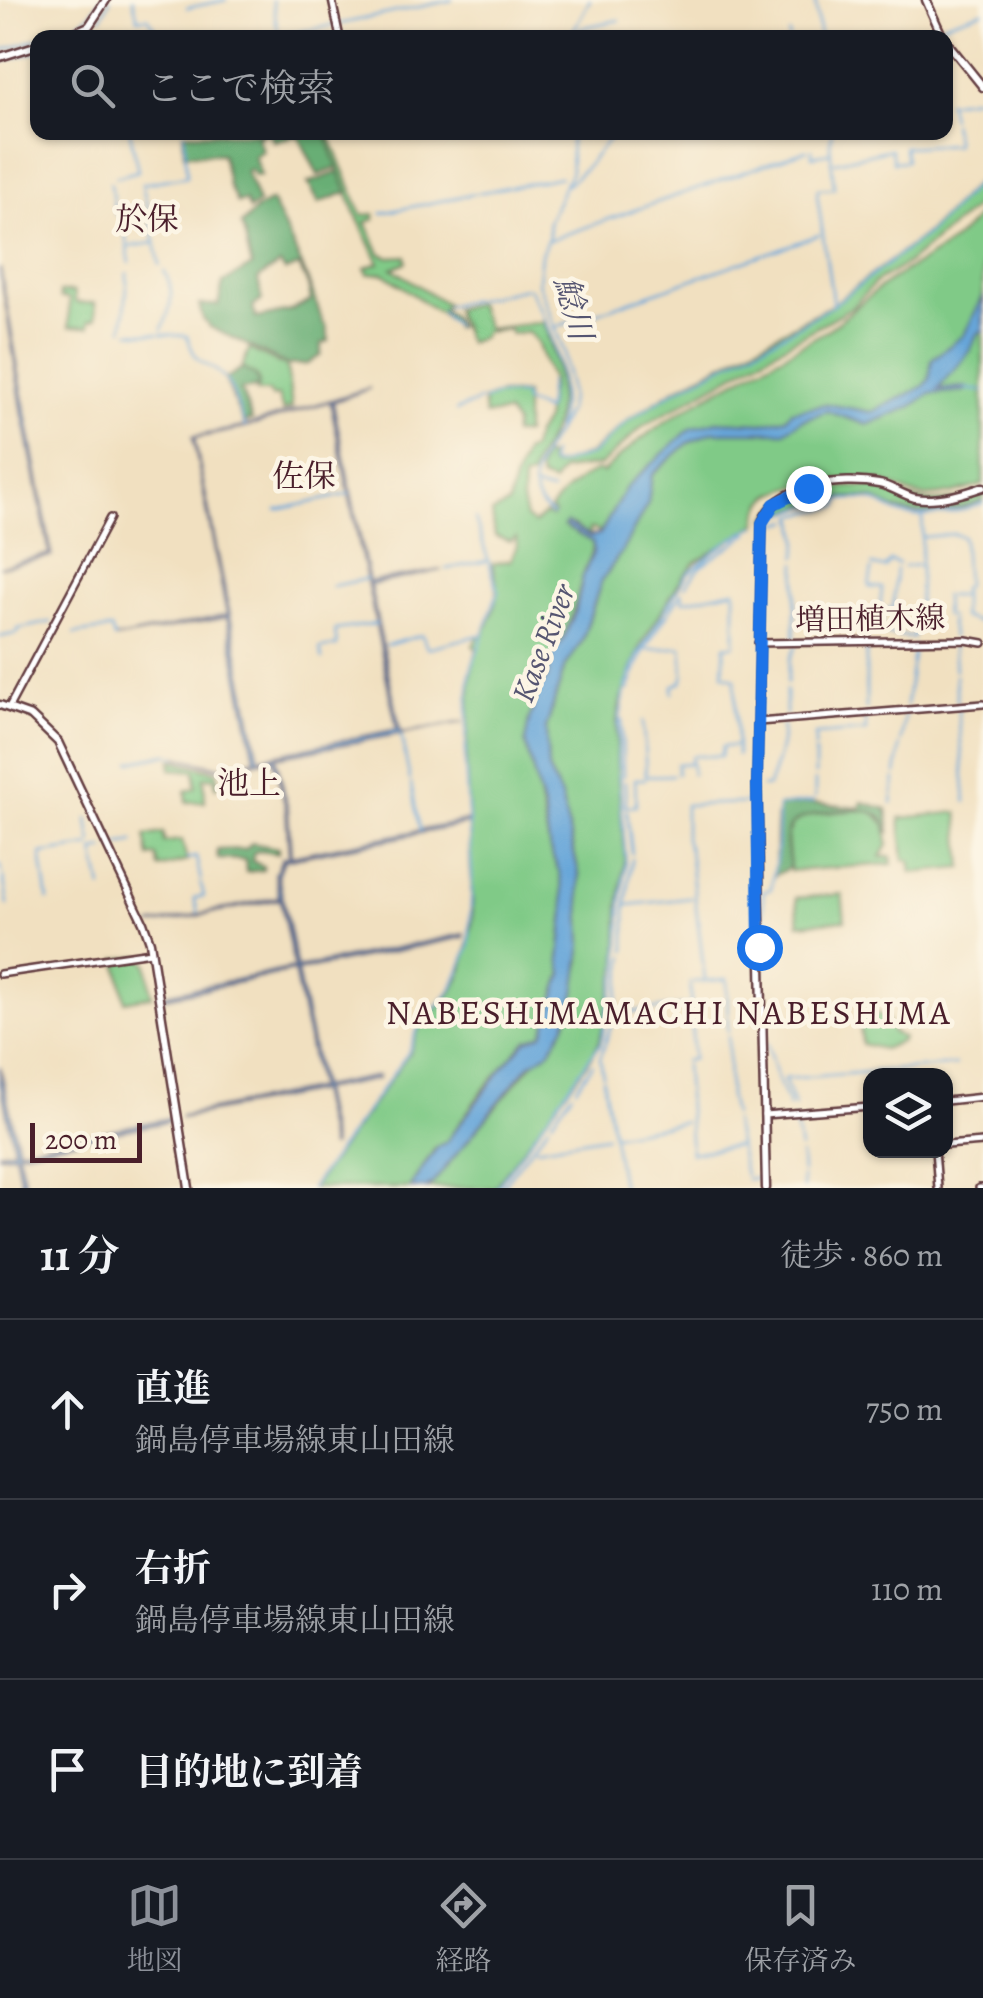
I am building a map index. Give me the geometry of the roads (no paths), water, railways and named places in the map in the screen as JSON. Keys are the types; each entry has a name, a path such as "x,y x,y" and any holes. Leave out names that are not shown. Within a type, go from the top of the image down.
{"main road":[{"path":"80,30 89,26 106,0"},
{"path":"926,0 940,30"},
{"path":"0,57 30,48"},
{"path":"953,50 983,87"},
{"path":"766,1188 758,722 762,523 774,504 808,488 876,483 917,498 950,496 983,487"},
{"path":"4,706 43,724 66,754 140,913 151,952 189,1188"}],"street":[{"path":"332,0 338,30"},
{"path":"4,706 110,518"},
{"name":"増田植木線","path":"758,643 983,643"},
{"path":"758,722 983,704"},
{"path":"0,974 151,952"},
{"path":"953,1100 983,1097"},
{"path":"764,1115 863,1108"},
{"path":"953,1145 983,1142"},
{"path":"936,1158 938,1188"}],"water":[{"path":"0,268 52,556 0,567 50,554"},
{"path":"983,296 983,331 938,389 966,387 965,391 930,394 911,407 867,425 827,411 783,432 712,432 688,443 652,475 648,503 601,582 582,641 564,669 546,729 548,769 561,797 579,874 582,944 575,994 565,1025 550,1051 528,1066 433,1183 427,1188 409,1188 437,1147 446,1142 505,1065 527,1040 543,1034 563,973 560,959 565,911 560,874 550,850 525,742 540,687 547,679 554,651 576,609 583,575 594,551 592,542 564,526 567,523 590,537 600,534 627,486 691,428 716,421 763,423 786,418 792,411 826,404 872,412 924,386 929,380 932,359 964,335"},
{"path":"370,388 333,402 369,582 442,570 370,585 400,729 402,733 463,722 276,757 288,809 291,856 467,821 284,860 278,875 297,968 464,934 297,971 321,1087 378,1076 321,1090 330,1147 318,1091 181,1118 318,1088 294,971 161,998 294,968 280,899 151,925 279,897 275,874 282,858 289,856 286,809 273,758 219,768 176,757 219,767 255,759 227,617 114,639 227,615 193,437 244,427","holes":["330,401 397,729 259,758 194,438 244,428"]},
{"path":"0,1066 18,1149 170,1118 171,1121 18,1152 26,1188 22,1188 15,1153 0,1155 14,1149"}],"waterway":[{"path":"65,30 83,21 100,0"},
{"path":"101,18 110,0"},
{"path":"133,0 138,19 148,17 155,30"},
{"path":"187,8 226,0"},
{"path":"272,0 278,30"},
{"path":"340,24 452,0"},
{"name":"鯰川","path":"573,30 590,0"},
{"path":"815,0 819,30"},
{"path":"942,24 983,11"},
{"path":"580,28 619,20"},
{"path":"98,24 99,30"},
{"path":"309,30 334,25"},
{"path":"906,30 931,27"},
{"path":"0,51 30,42"},
{"path":"0,62 30,53"},
{"path":"953,101 976,98"},
{"path":"953,128 954,132"},
{"path":"906,161 904,147 956,144 954,135"},
{"path":"116,177 138,171 132,140"},
{"path":"160,265 142,184 187,176 185,140"},
{"name":"鯰川","path":"553,438 568,410 570,396 564,352 538,282 541,254 549,236 548,222 571,171 570,140"},
{"path":"562,189 608,140"},
{"path":"831,140 834,188 818,189 817,194 833,304"},
{"path":"812,149 812,156 830,153"},
{"path":"835,162 891,149 893,162 904,161"},
{"path":"549,240 807,150"},
{"path":"510,187 560,177"},
{"path":"551,454 550,464 555,465 591,455 628,420 676,390 833,305 927,234 983,177"},
{"path":"110,183 113,198"},
{"path":"382,213 507,187"},
{"path":"113,201 116,215"},
{"path":"122,216 127,244"},
{"path":"556,327 819,235"},
{"path":"130,263 127,247 154,243"},
{"path":"162,329 171,300 164,271"},
{"path":"127,273 127,284"},
{"path":"126,298 127,287"},
{"path":"446,306 526,288"},
{"path":"529,288 557,357 561,394 556,430"},
{"path":"123,329 126,300"},
{"path":"441,312 456,327"},
{"path":"130,332 158,334"},
{"path":"161,334 187,336 200,361 228,384 245,427"},
{"path":"501,395 524,395 524,402 546,411 549,382"},
{"path":"965,389 983,391"},
{"path":"483,401 498,395"},
{"path":"456,411 479,401"},
{"path":"552,515 536,497 534,478 553,437"},
{"path":"536,488 552,492"},
{"path":"277,510 349,494"},
{"path":"771,518 845,499 870,500 899,513 919,516 983,503"},
{"path":"797,556 795,515 840,503"},
{"path":"866,638 866,632 871,631 913,638 918,616 923,516"},
{"path":"311,1188 408,1053 419,1026 452,990 469,946 472,880 465,762 470,673 498,591 475,519"},
{"path":"768,525 790,521"},
{"path":"496,1188 600,1044 619,966 626,864 618,762 619,723 626,686 638,656 687,574 727,542 756,526"},
{"path":"685,586 701,566 749,533"},
{"path":"924,537 963,537 966,586 962,588 962,617 983,624"},
{"path":"446,569 487,561"},
{"path":"872,565 885,568 890,561 898,564"},
{"path":"794,640 797,563"},
{"path":"904,567 918,565"},
{"path":"872,570 869,587 882,588 880,607 884,610 893,608 896,569"},
{"path":"332,586 366,579"},
{"path":"628,690 644,650 682,592 683,601 735,590 735,641"},
{"path":"944,596 945,616"},
{"path":"948,596 961,596"},
{"path":"881,632 883,614"},
{"path":"950,621 952,637"},
{"path":"0,637 51,622"},
{"path":"322,659 320,648 337,646 335,630 376,624"},
{"path":"75,634 111,629 114,639"},
{"path":"387,645 422,635 427,648 480,635"},
{"path":"953,644 955,670"},
{"path":"735,645 725,646 723,674 735,679 737,755"},
{"path":"787,683 796,646"},
{"path":"906,706 914,646"},
{"path":"645,650 682,647 684,674 682,682 673,686 673,693"},
{"path":"866,647 866,709"},
{"path":"955,675 957,701"},
{"path":"786,690 786,714"},
{"path":"958,709 966,802"},
{"path":"901,741 905,714"},
{"path":"815,748 815,735 866,731 865,718"},
{"path":"622,720 623,776"},
{"path":"643,721 646,776 673,775"},
{"path":"762,787 768,786 776,764 782,726"},
{"path":"401,735 410,780"},
{"path":"695,756 721,756 722,747 734,746"},
{"path":"896,774 900,746"},
{"path":"815,753 815,775"},
{"path":"131,762 167,754 176,757"},
{"path":"677,774 677,764 691,763 692,757"},
{"path":"692,764 692,774"},
{"path":"625,782 626,807 636,806 635,779 645,779"},
{"path":"892,803 895,779"},
{"path":"815,781 815,797"},
{"path":"411,784 420,831"},
{"path":"705,980 685,839 685,805 746,803 752,787"},
{"path":"764,975 763,891 771,889 778,806 813,802"},
{"path":"627,811 632,854"},
{"path":"88,819 90,834"},
{"path":"91,837 92,843"},
{"path":"112,846 134,842"},
{"path":"48,900 41,854 92,846"},
{"path":"102,888 94,851 105,849"},
{"path":"187,859 196,857 201,881"},
{"path":"626,951 632,859"},
{"path":"0,864 2,872"},
{"path":"3,876 8,905"},
{"path":"198,912 194,898 204,896 201,884"},
{"path":"628,905 691,898"},
{"path":"603,1075 600,1058 615,1014 625,956"},
{"path":"694,982 727,979 728,1032"},
{"path":"685,1061 693,1059 690,982"},
{"path":"615,1014 691,1005"},
{"path":"728,1037 733,1115"},
{"path":"767,1043 789,1106"},
{"path":"576,1088 593,1064"},
{"path":"685,1065 691,1153 736,1146"},
{"path":"794,1106 784,1079 955,1065"},
{"path":"603,1079 622,1188"},
{"path":"552,1120 572,1093"},
{"path":"795,1119 800,1149"},
{"path":"733,1120 745,1175"},
{"path":"613,1135 684,1122"},
{"path":"501,1188 549,1125"},
{"path":"536,1148 606,1136"},
{"path":"801,1156 802,1172"},
{"path":"802,1177 803,1188"},
{"path":"746,1179 759,1178 761,1188"}],"district":[{"name":"於保","path":"147,219"},
{"name":"佐保","path":"304,476"},
{"name":"池上","path":"249,783"},
{"name":"NABESHIMAMACHI NABESHIMA","path":"669,1012"}],"water label":[{"name":"Kase River","path":"543,643"}]}
